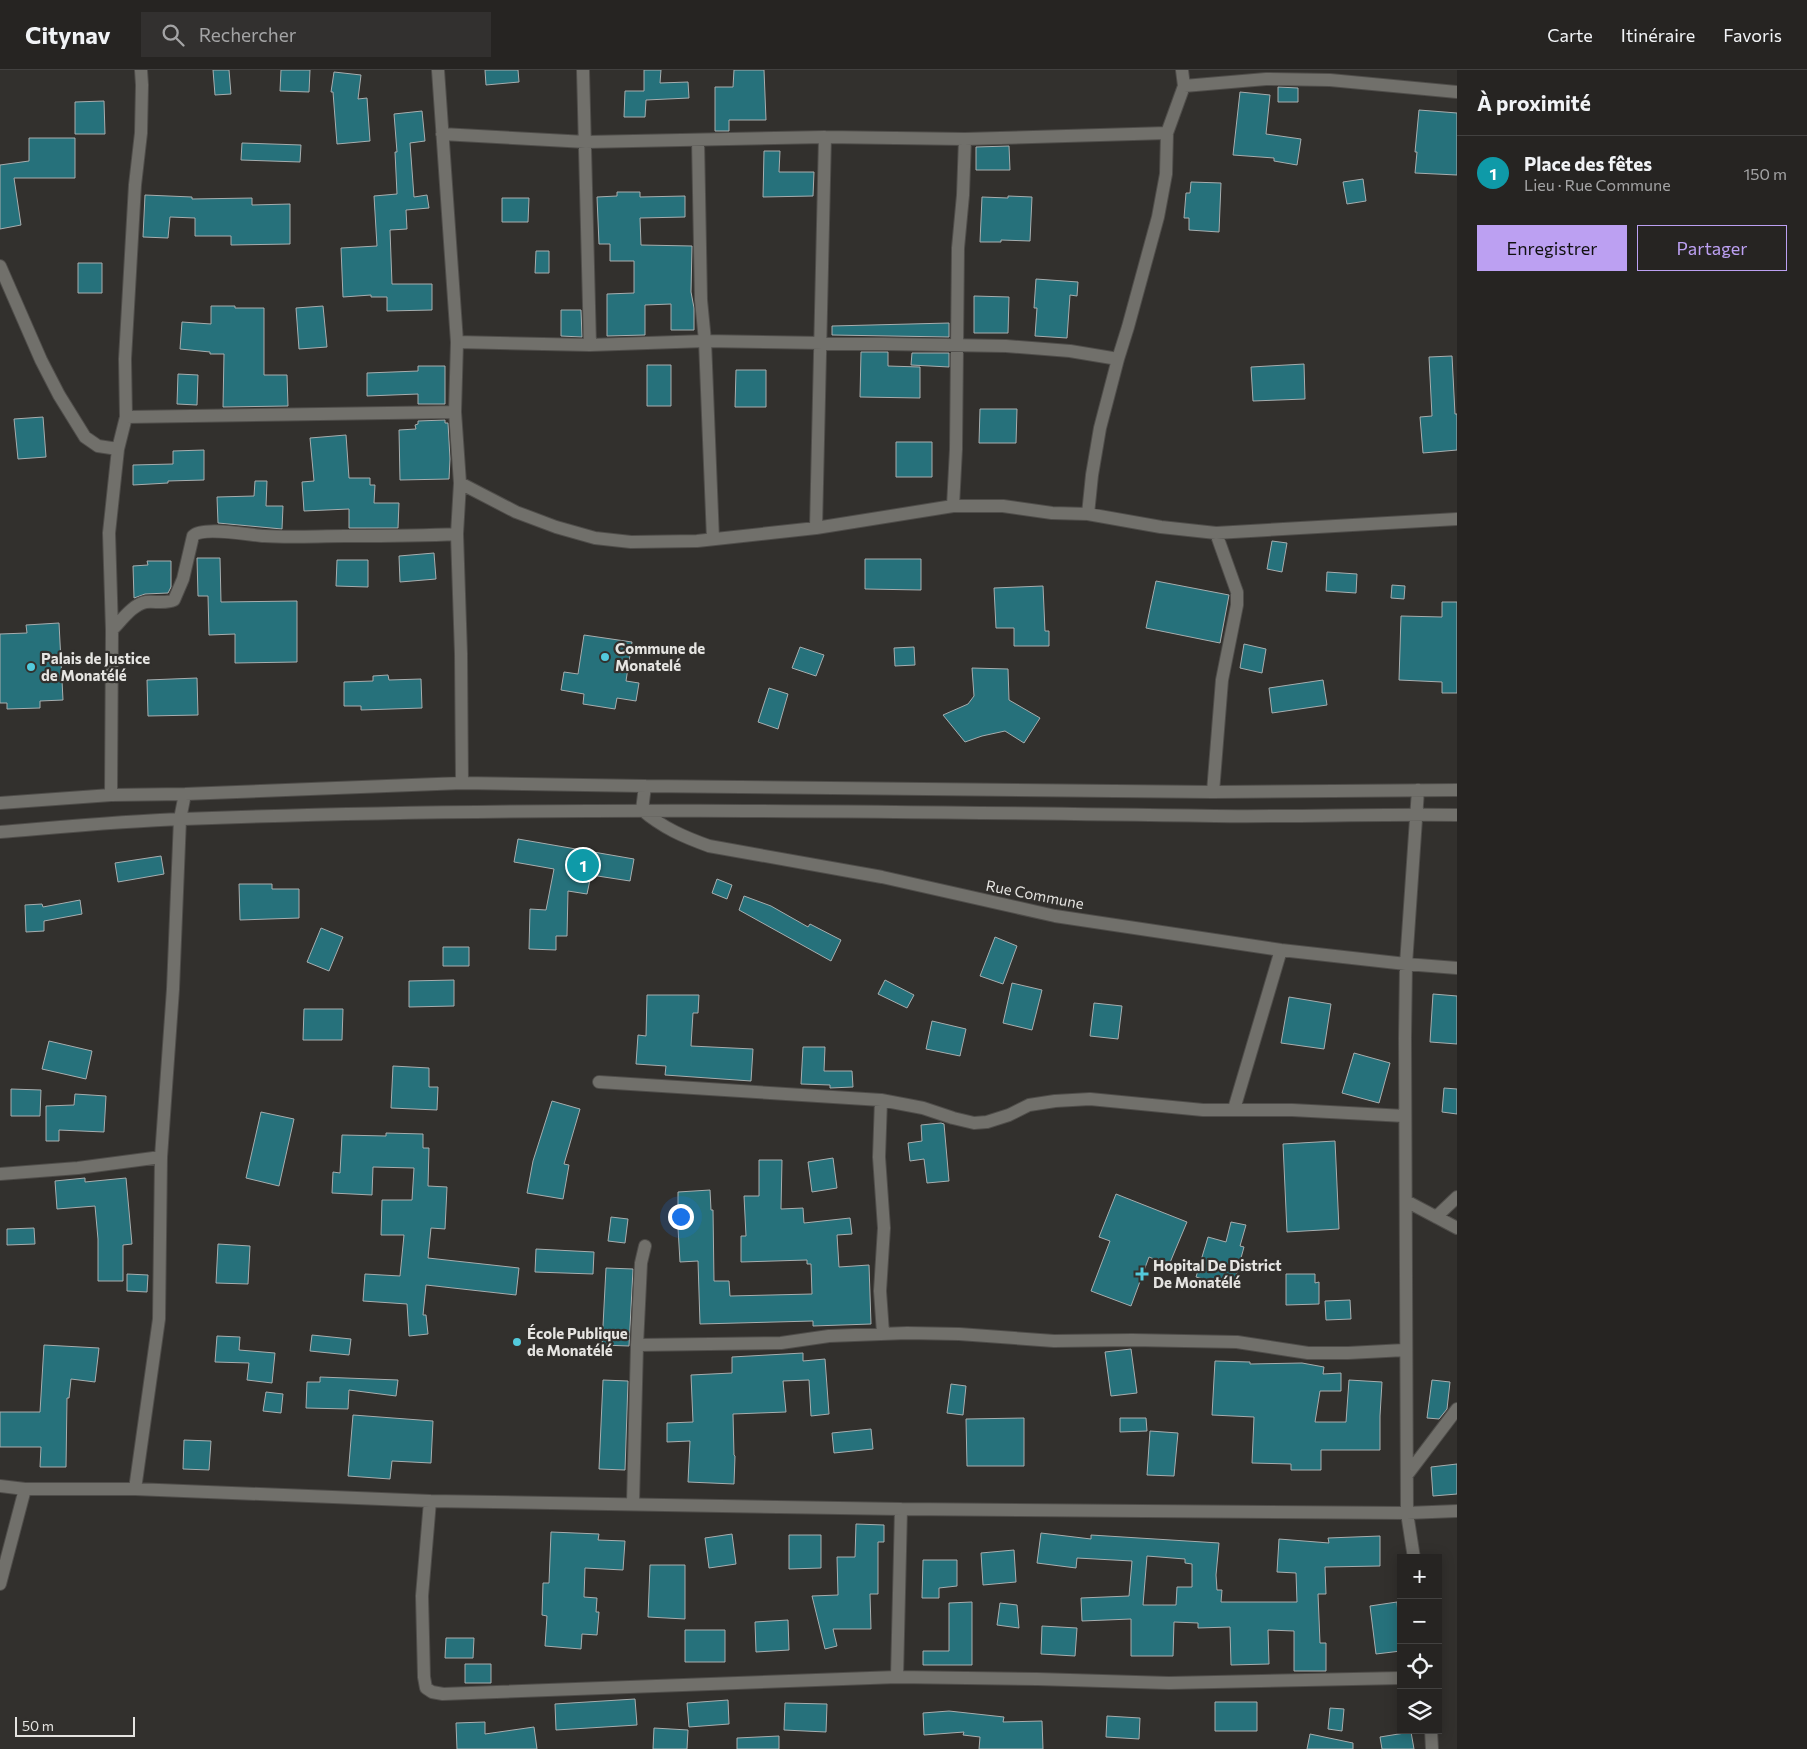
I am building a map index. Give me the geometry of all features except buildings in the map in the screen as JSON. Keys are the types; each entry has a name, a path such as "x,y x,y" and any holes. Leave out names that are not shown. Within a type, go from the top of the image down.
{"street":[{"path":"110,795 112,630 109,533 118,449 126,417 125,359 135,185 141,133 142,86 140,70"},
{"path":"438,70 453,259 457,342 455,412 460,483 457,534 462,783"},
{"path":"583,70 590,345"},
{"path":"1088,514 1100,428 1158,217 1166,174 1167,133 1184,86 1182,70"},
{"path":"1184,86 1266,79 1330,80 1457,92"},
{"path":"442,134 586,142 826,137 965,139 1167,133"},
{"path":"816,528 826,137"},
{"path":"953,506 958,346 958,248 963,195 965,139"},
{"path":"698,140 701,300 705,341 713,539"},
{"path":"0,266 41,360 59,395 85,437 98,446 118,449"},
{"path":"457,342 590,345 705,341 1006,346 1070,350 1118,358"},
{"path":"126,417 455,412"},
{"path":"460,483 516,512 556,527 595,538 631,542 697,541 816,528 953,506 1003,506 1052,513 1088,514 1162,527 1216,533 1457,519"},
{"path":"112,630 136,606 144,602 168,602 174,600 183,579 193,536 196,533 213,531 265,536 303,537 405,537 457,534"},
{"path":"1213,792 1222,680 1237,605 1237,592 1216,533"},
{"path":"0,803 110,795 185,794 462,783 1213,792 1457,790"},
{"path":"642,810 645,786"},
{"path":"1003,789 1003,812"},
{"path":"1413,1554 1407,1513 1405,1116 1406,964 1418,790"},
{"path":"135,1489 159,1319 161,1156 173,989 180,819 185,794"},
{"path":"0,832 180,819 454,812 642,810 1003,812 1221,816 1457,815"},
{"name":"Rue Commune","path":"642,810 657,823 682,837 709,846 882,877 1055,916 1281,950 1457,968"},
{"path":"1234,1109 1281,950"},
{"path":"599,1082 881,1100 923,1108 974,1123 987,1122 1009,1115 1028,1105 1055,1100 1090,1100 1203,1110 1292,1110 1405,1116"},
{"path":"881,1100 879,1157 884,1228 880,1291 883,1333"},
{"path":"0,1174 78,1168 161,1156"},
{"path":"1436,1217 1457,1197"},
{"path":"1406,1201 1457,1228"},
{"path":"632,1504 637,1345 641,1263 644,1246"},
{"path":"637,1345 781,1343 828,1336 883,1333 959,1334 1054,1341 1237,1342 1308,1353 1405,1350"},
{"path":"1407,1475 1457,1409"},
{"path":"0,1486 25,1489 135,1489 430,1501 901,1510 1407,1513 1457,1511"},
{"path":"0,1584 25,1489"},
{"path":"430,1501 422,1596 424,1677 426,1688 432,1692 443,1694 898,1677 1037,1678 1169,1683 1397,1678"},
{"path":"898,1677 901,1510"},
{"path":"1431,1734 1432,1749"}],"place":[{"name":"Commune de Monatelé","path":"605,657"},
{"name":"Palais de Justice de Monatélé","path":"31,667"},
{"name":"Place des fêtes","path":"583,865"},
{"name":"Hopital De District De Monatélé","path":"1142,1274"},
{"name":"École Publique de Monatélé","path":"517,1342"}]}
